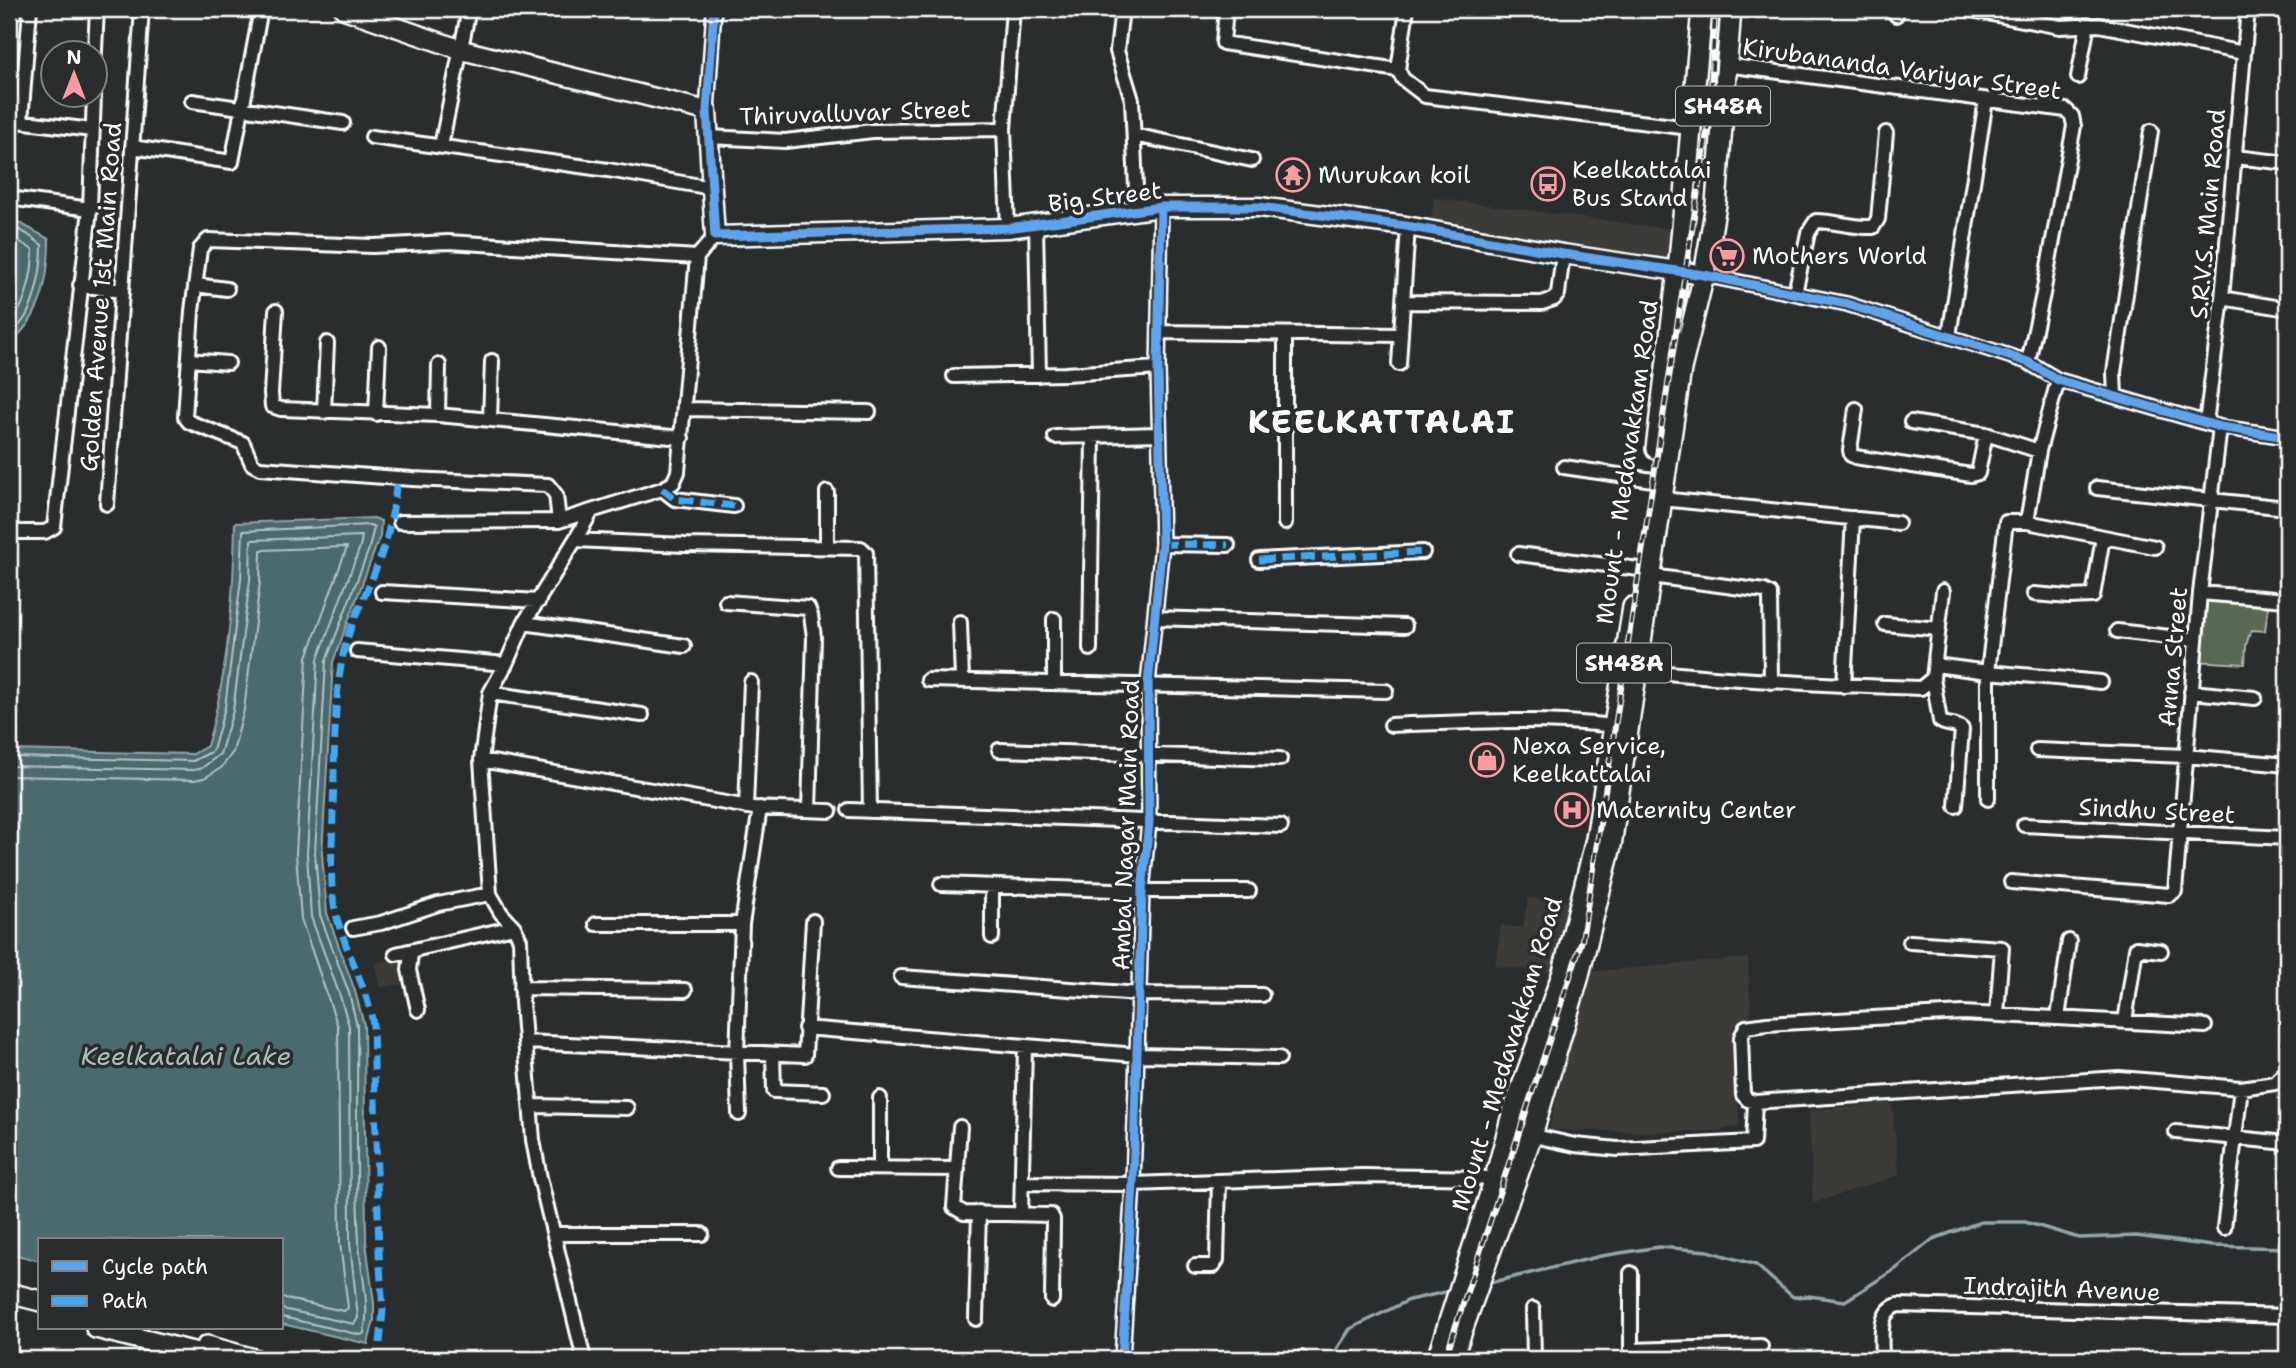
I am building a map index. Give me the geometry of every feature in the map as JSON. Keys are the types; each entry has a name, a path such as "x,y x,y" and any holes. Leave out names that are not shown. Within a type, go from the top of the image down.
{"main road":[{"name":"Mount - Medavakkam Road","path":"1437,1359 1457,1321 1478,1260 1532,1135 1578,979 1611,846 1637,670 1653,480 1678,271 1702,9"},
{"name":"Mount - Medavakkam Road","path":"1478,1260 1507,1130 1563,972 1596,839 1615,726 1662,499 1681,369 1704,275 1716,204 1731,9"},
{"path":"9,1293 38,1300"},
{"path":"9,1306 38,1313"},
{"name":"SH48A","path":"1452,1359 1457,1321"},
{"path":"104,1330 221,1359"},
{"path":"145,1330 254,1359"}],"street":[{"path":"30,9 15,120 92,130"},
{"path":"96,38 97,9"},
{"name":"Golden Avenue 1st Main Road","path":"107,504 142,9"},
{"path":"132,147 232,162 261,9"},
{"path":"344,9 462,50 707,111"},
{"path":"441,146 469,9"},
{"path":"400,522 559,522 662,489 673,483 678,472 682,439 697,257 715,236 707,111 714,9"},
{"path":"1007,228 1004,128 1013,9"},
{"path":"1122,9 1117,51 1132,100 1137,211"},
{"path":"1226,9 1223,43 1398,70"},
{"path":"1407,9 1398,70 1403,79 1425,96 1690,128"},
{"path":"1966,9 2060,27 2088,24 2244,53"},
{"name":"S.R.V.S. Main Road","path":"2206,423 2222,298 2248,9"},
{"path":"2078,77 2088,24"},
{"name":"Kirubananda Variyar Street","path":"1726,65 2066,110 2072,116 2074,126 2028,362"},
{"path":"1949,336 1986,100"},
{"path":"191,101 343,123"},
{"path":"9,532 45,532 54,527 90,209 93,108"},
{"name":"Thiruvalluvar Street","path":"709,137 785,141 873,131 1004,128"},
{"path":"2115,396 2114,372 2151,131"},
{"path":"1795,293 1808,233 1816,222 1829,221 1864,228 1873,227 1878,219 1886,133"},
{"path":"1134,135 1252,160"},
{"path":"372,137 712,188"},
{"path":"2235,158 2287,163"},
{"path":"9,198 90,209"},
{"name":"Big Street","path":"715,236 1007,228 1161,207 1259,207 1409,226 1563,254 1704,275"},
{"name":"Ambal Nagar Main Road","path":"1122,1359 1133,1184 1142,891 1149,822 1148,684 1161,544 1158,368 1161,207"},
{"path":"1036,225 1039,375"},
{"path":"1399,364 1409,226"},
{"path":"559,522 556,495 548,485 260,468 253,464 243,443 189,422 185,417 200,249 208,240 373,246 447,242 697,257"},
{"path":"1402,302 1542,303 1559,294 1563,254"},
{"path":"1704,275 1847,304 2028,362 2058,380 2220,428 2287,437"},
{"path":"80,285 122,291"},
{"path":"195,285 227,289"},
{"path":"2222,298 2287,309"},
{"path":"276,311 271,393 272,406 281,409 438,415 682,439"},
{"path":"1159,332 1400,335"},
{"path":"1285,334 1285,523"},
{"path":"324,412 327,343"},
{"path":"376,414 379,347"},
{"path":"189,360 228,363"},
{"path":"490,420 492,361"},
{"path":"438,415 439,365"},
{"path":"954,376 1039,375 1158,368"},
{"path":"2027,522 2039,452 2058,380"},
{"path":"684,409 869,412"},
{"path":"1856,409 1850,450 1855,457 1978,474 1986,434"},
{"path":"1912,422 1986,434 2039,452"},
{"name":"Anna Street","path":"2011,882 2169,895 2175,891 2200,593 2220,428"},
{"path":"1055,437 1158,434"},
{"path":"1090,649 1093,437"},
{"path":"1564,467 1653,480"},
{"path":"2096,488 2287,508"},
{"path":"662,489 675,499 734,506"},
{"path":"827,492 827,546"},
{"path":"1662,499 1898,523"},
{"path":"584,1359 539,1173 525,1042 520,940 490,894 481,760 490,693 524,623 592,511"},
{"path":"1844,686 1853,519"},
{"path":"1988,799 1988,672 2006,522 2027,522 2155,547"},
{"path":"2034,594 2093,596 2103,537"},
{"path":"575,540 861,548 866,554 870,811"},
{"path":"1161,544 1228,545"},
{"path":"1259,560 1423,552"},
{"path":"1518,554 1645,572 1770,594 1771,682"},
{"path":"1943,591 1933,678 1940,721 1959,726 1963,734 1956,806"},
{"path":"382,592 538,601"},
{"path":"2200,593 2287,600"},
{"path":"726,602 808,608 811,615 814,637 809,810"},
{"path":"1155,618 1405,626"},
{"path":"1054,619 1054,682"},
{"path":"960,622 962,680"},
{"path":"524,623 684,646"},
{"path":"1885,624 1939,629"},
{"path":"2117,631 2196,640"},
{"path":"357,651 506,664"},
{"path":"1935,665 2101,682"},
{"path":"1637,670 1844,686 1922,688 1933,678"},
{"path":"928,680 1385,691"},
{"path":"746,807 751,682"},
{"path":"2191,692 2255,698"},
{"path":"490,693 642,715"},
{"path":"1391,725 1576,722 1615,726"},
{"path":"999,750 1280,759"},
{"path":"2037,750 2186,755 2287,765"},
{"path":"481,760 746,807 830,811"},
{"path":"739,1114 737,1053 742,924 760,808"},
{"path":"849,810 1282,826"},
{"name":"Sindhu Street","path":"2024,825 2287,838"},
{"path":"941,884 1142,891 1249,891"},
{"path":"992,886 992,937"},
{"path":"353,928 381,923 438,904 490,894"},
{"path":"525,1042 805,1055 813,921"},
{"path":"596,924 742,924"},
{"path":"396,954 514,928"},
{"path":"2058,1018 2069,941"},
{"path":"1910,942 2002,948 1997,1014"},
{"path":"2125,1022 2136,948 2161,951"},
{"path":"418,949 411,954 409,961 418,1010"},
{"path":"901,977 1140,994 1262,995"},
{"path":"521,988 685,990"},
{"path":"2205,1026 1962,1013 1746,1027 1741,1037 1743,1095 1755,1102 2119,1078 2241,1088 2275,1083 2287,1070"},
{"path":"805,1028 1137,1055 1279,1058"},
{"path":"1021,1213 1025,1047"},
{"path":"773,1054 774,1091 823,1093"},
{"path":"2224,1228 2241,1088"},
{"path":"880,1098 880,1168"},
{"path":"1507,1130 1575,1145 1618,1149 1753,1142 1755,1102"},
{"path":"531,1106 627,1108"},
{"path":"960,1127 954,1207 964,1213 1047,1214 1053,1219 1052,1300"},
{"path":"2176,1132 2287,1143"},
{"path":"838,1168 958,1169"},
{"path":"1022,1183 1133,1184 1361,1176 1495,1178"},
{"path":"1195,1266 1213,1266 1217,1260 1219,1181"},
{"path":"975,1319 979,1212"},
{"path":"554,1234 702,1234"},
{"path":"1631,1273 1631,1355 1761,1346"},
{"name":"Indrajith Avenue","path":"1882,1359 1884,1315 1889,1308 1898,1305 2287,1316"},
{"path":"1533,1309 1534,1359"}],"shaded area":[{"path":"1434,198 1676,230 1674,264 1430,227"},
{"path":"1528,898 1572,901 1555,973 1495,966 1501,925 1523,928"},
{"path":"1748,958 1751,1018 1734,1025 1739,1125 1719,1131 1549,1130 1588,972"},
{"path":"402,959 406,984 379,987 375,963"},
{"path":"1892,1103 1899,1175 1813,1203 1809,1110"}],"green space":[{"path":"2202,596 2269,600 2265,631 2251,630 2246,645 2245,664 2194,661"}],"water":[{"path":"9,217 49,239 46,280 38,306 24,329 14,339 9,337"},
{"name":"Keelkatalai Lake","path":"374,518 381,521 380,536 333,662 322,854 327,913 355,991 364,1025 366,1242 374,1303 374,1320 368,1344 284,1324 284,1238 38,1238 38,1260 9,1253 9,750 193,754 207,746 225,664 235,523"}],"waterway":[{"path":"1485,1284 1601,1256 1659,1247 1708,1251 1756,1265 1793,1297 1809,1296 1845,1301 1897,1268 1933,1239 1981,1222 2025,1222 2079,1238 2136,1236 2212,1246 2287,1248"},
{"path":"1337,1359 1337,1349 1350,1329 1409,1300 1450,1291"}],"railway":[{"path":"1445,1359 1582,940 1710,113 1715,9"}],"marked path":[{"path":"380,1343 383,1311 373,1025 365,994 337,920 332,856 336,715 344,648 385,544 393,512 397,478"},
{"path":"662,489 675,499 734,506"},
{"path":"1162,544 1228,545"},
{"path":"1259,560 1423,552"}],"cycle path":[{"path":"714,9 707,111 715,236 1008,228 1161,207 1259,207 1406,226 1563,254 1704,275 1847,304 2028,362 2058,380 2220,427 2287,437"},
{"path":"1122,1359 1133,1184 1142,891 1149,822 1148,684 1162,544 1158,368 1161,207"}],"place":[{"name":"Murukan koil","path":"1293,175"},
{"name":"Keelkattalai Bus Stand","path":"1548,184"},
{"name":"Mothers World","path":"1727,256"},
{"name":"Nexa Service, Keelkattalai","path":"1487,760"},
{"name":"Maternity Center","path":"1572,810"}],"district":[{"name":"KEELKATTALAI","path":"1382,422"}]}
